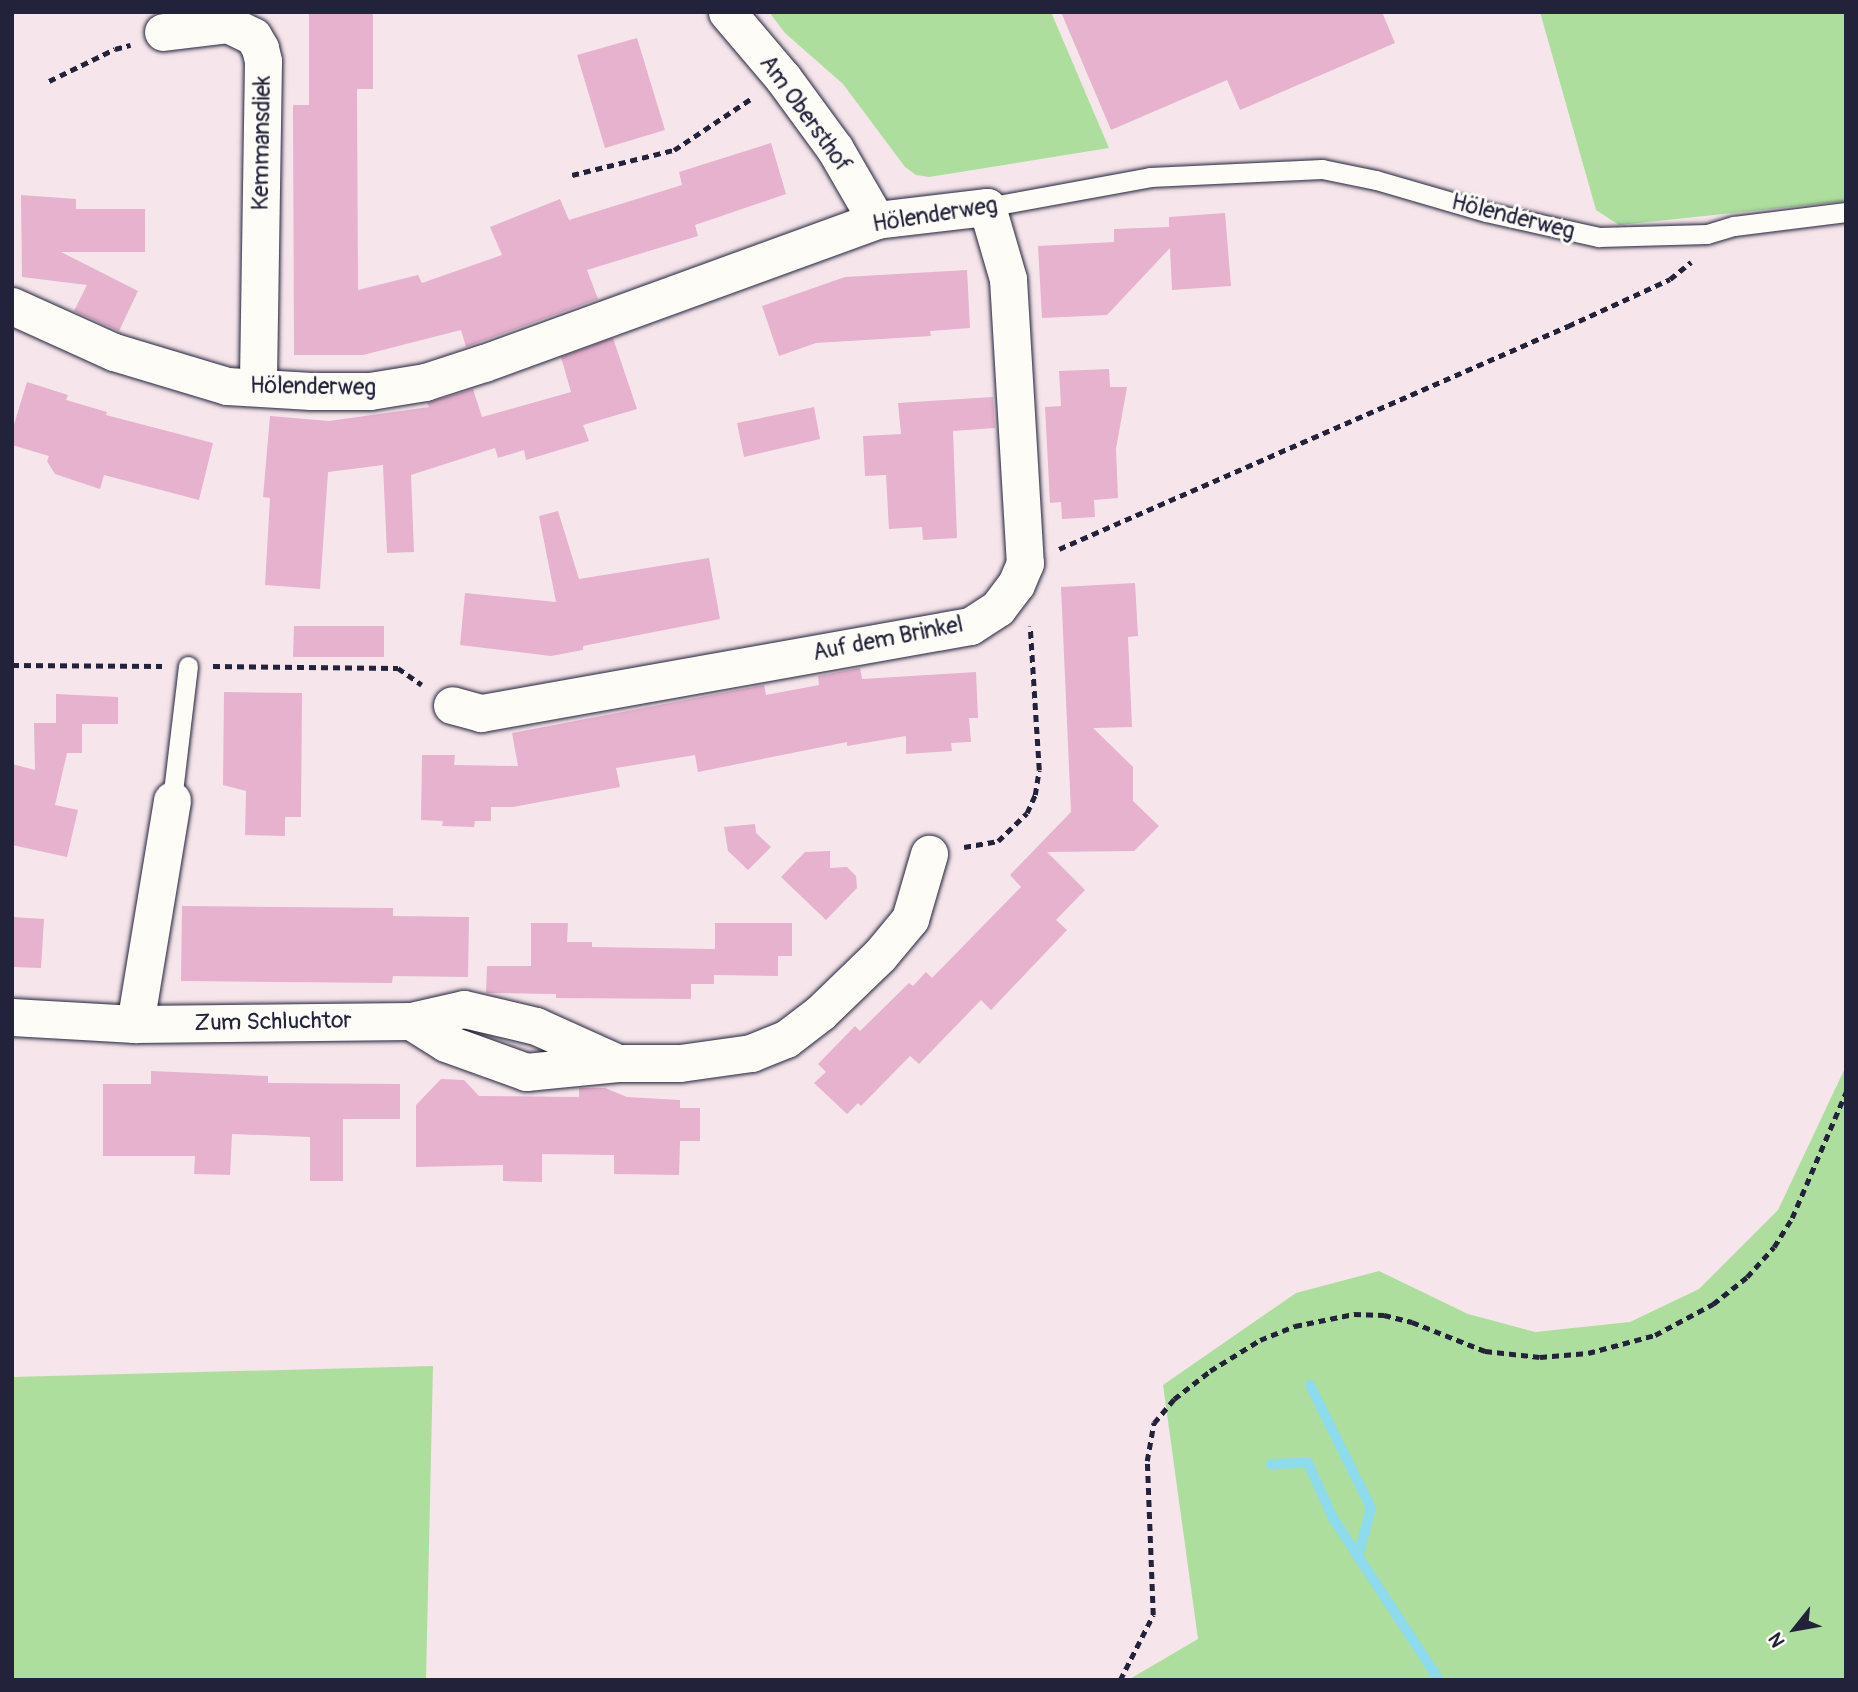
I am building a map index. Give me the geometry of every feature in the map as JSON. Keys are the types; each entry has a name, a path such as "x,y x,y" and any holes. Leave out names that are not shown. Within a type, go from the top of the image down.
{"street":[{"name":"Am Obersthof","path":"727,12 783,78 835,149 876,220"},
{"name":"Kemmansdiek","path":"163,32 228,24 253,36 260,48 263,61 258,386"},
{"name":"Hölenderweg","path":"12,306 114,352 228,386 370,391 425,382 876,220 987,207"},
{"path":"987,207 1008,279 1025,563"},
{"name":"Auf dem Brinkel","path":"452,705 481,713 970,626 998,608 1016,584 1025,563"},
{"path":"135,1024 172,800"},
{"name":"Zum Schluchtor","path":"12,1017 135,1024 411,1021 464,1009 536,1026 618,1063 680,1063 751,1053 786,1039 820,1013 880,955 910,919 929,854"}],"lane":[{"name":"Hölenderweg","path":"987,207 1150,177 1322,169 1376,180 1486,212 1599,237 1707,234 1734,226 1846,212"},
{"path":"172,800 188,666"}],"path":[{"path":"49,81 115,49 153,40 163,32"},
{"path":"572,175 674,150 783,78"},
{"path":"1025,563 1123,523 1670,279 1695,259 1705,245 1707,234"},
{"path":"929,854 998,841 1027,813 1035,795 1039,770 1029,620"},
{"path":"12,665 398,668 452,705"},
{"path":"1120,1680 1153,1615 1147,1461 1154,1423 1174,1399 1209,1371 1260,1340 1295,1326 1354,1314 1384,1315 1485,1351 1540,1357 1588,1353 1655,1335 1713,1304 1747,1277 1774,1247 1792,1218 1846,1092"}],"green space":[{"path":"769,12 1051,12 1109,148 929,177 916,175 905,167 843,84 785,33"},
{"path":"1540,12 1846,12 1846,201 1619,225 1596,210"},
{"path":"1846,1066 1846,1680 1128,1680 1198,1639 1163,1385 1296,1293 1379,1271 1468,1314 1535,1332 1630,1322 1699,1289 1778,1210"},
{"path":"433,1366 426,1680 12,1680 12,1377"}],"building":[{"path":"309,12 373,12 373,89 357,89 358,290 418,275 422,283 502,255 490,227 560,199 569,220 682,185 679,172 771,143 786,194 695,225 698,236 587,270 598,299 466,347 461,330 363,355 294,355 293,105 309,105"},
{"path":"1061,12 1382,12 1395,43 1240,110 1227,80 1111,130"},
{"path":"637,38 665,130 605,148 577,55"},
{"path":"21,195 76,199 76,209 145,209 145,252 61,252 138,291 119,331 74,311 87,285 22,277"},
{"path":"1225,213 1231,286 1172,290 1170,248 1107,315 1042,318 1038,246 1114,242 1114,229 1169,227 1169,217"},
{"path":"967,270 970,328 930,331 931,336 816,343 779,356 762,306 845,277"},
{"path":"613,338 637,409 583,425 589,441 526,460 524,450 498,458 495,448 411,475 414,552 387,553 383,465 328,472 320,589 265,585 270,498 263,497 270,416 329,421 429,407 427,403 473,389 482,417 571,392 561,357"},
{"path":"1109,369 1110,387 1127,387 1116,449 1118,498 1094,500 1095,517 1062,519 1061,502 1050,503 1045,407 1061,406 1059,371"},
{"path":"27,382 68,395 66,400 107,412 106,415 213,443 199,500 104,475 100,489 55,474 47,461 49,456 12,445 12,431"},
{"path":"993,397 995,428 953,431 957,538 923,540 922,527 889,529 886,475 865,476 863,436 901,434 898,403"},
{"path":"814,407 820,439 744,457 737,423"},
{"path":"558,511 579,579 709,558 720,619 583,646 583,650 551,656 460,645 465,593 556,602 539,516"},
{"path":"1135,583 1138,636 1128,637 1132,727 1093,728 1133,767 1133,801 1159,826 1134,851 1047,852 1085,890 1056,920 1067,930 991,1010 981,1000 919,1064 910,1056 861,1106 858,1103 847,1114 814,1083 826,1072 818,1064 855,1026 860,1031 909,983 913,986 926,972 932,978 1021,887 1010,875 1071,812 1061,587"},
{"path":"294,626 384,626 384,657 293,657"},
{"path":"860,668 862,679 976,672 978,718 969,718 971,742 951,743 952,751 906,754 906,736 847,746 847,742 698,772 695,755 616,768 620,787 513,807 491,807 491,821 475,821 474,827 442,826 443,821 421,820 422,755 455,755 454,765 518,766 512,733 764,685 766,695 819,685 818,676"},
{"path":"224,692 302,693 301,817 285,817 285,836 245,835 246,791 223,785"},
{"path":"56,694 118,697 118,724 82,724 82,753 67,753 55,805 78,810 67,857 12,845 12,764 35,770 34,723 56,723"},
{"path":"755,824 756,833 771,847 748,870 728,851 724,827"},
{"path":"830,851 830,868 847,867 856,876 857,888 826,920 781,877 805,852"},
{"path":"182,906 393,908 393,916 469,917 468,977 393,976 392,983 181,981"},
{"path":"12,917 44,919 41,968 12,967"},
{"path":"531,923 568,923 567,942 592,942 592,947 715,949 715,923 792,923 792,956 778,956 778,976 714,975 714,984 691,984 691,999 556,998 556,994 486,993 487,966 531,966"},
{"path":"151,1071 268,1076 268,1083 400,1084 400,1119 343,1119 343,1181 310,1181 310,1137 232,1134 230,1175 194,1174 195,1156 103,1156 103,1084 151,1084"},
{"path":"441,1079 464,1080 479,1096 579,1097 579,1088 605,1088 627,1097 680,1100 680,1108 700,1108 700,1141 680,1141 679,1175 614,1174 614,1155 542,1154 542,1182 503,1181 503,1165 416,1167 416,1105"}],"waterway":[{"path":"1310,1385 1371,1508 1358,1557"},
{"path":"1271,1464 1308,1463 1333,1518 1439,1680"}]}
